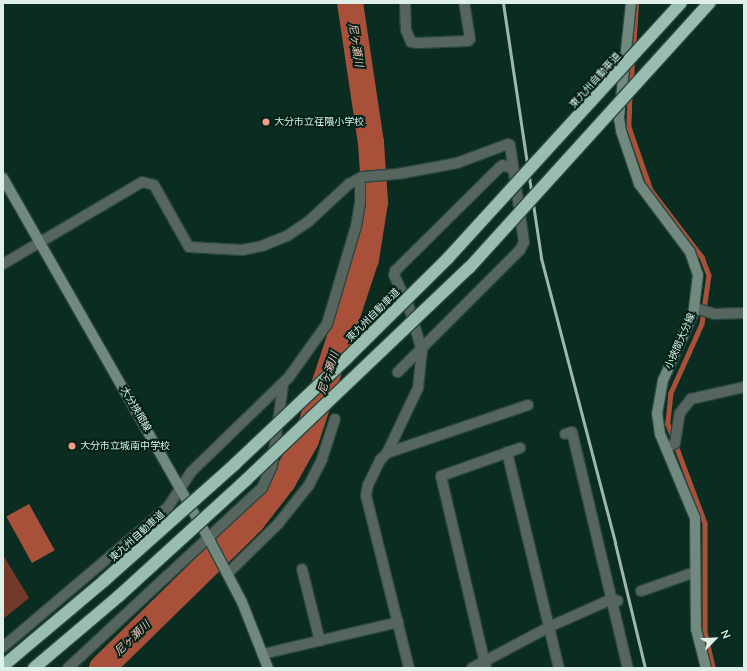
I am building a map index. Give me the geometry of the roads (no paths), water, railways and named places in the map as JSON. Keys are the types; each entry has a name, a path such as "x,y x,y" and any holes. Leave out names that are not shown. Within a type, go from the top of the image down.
{"highway":[{"name":"東九州自動車道","path":"3,666 229,469 347,358 448,258 681,3"},
{"path":"34,668 119,596 246,480 469,268 709,3"}],"main road":[{"name":"小挾間大分線","path":"632,3 619,118 620,131 639,184 690,252 698,276 695,308 660,390 657,422 666,448 695,518 696,629 706,668"},
{"name":"大分挾間線","path":"3,178 180,486 228,573 268,668"}],"street":[{"path":"405,3 406,30 411,42 468,42 470,39 464,3"},
{"path":"3,264 142,182 154,185 189,247 242,250 262,246 303,225 349,184 360,178 457,163 508,144 524,242 520,250 422,351 398,372"},
{"path":"409,668 366,496 368,485 380,460 387,453 418,388 422,351 409,308 394,275 395,270 499,168 503,165 513,169"},
{"path":"3,647 168,507 180,486 213,450 283,386 327,324 356,226 360,203 360,178"},
{"path":"695,308 714,314 744,314"},
{"path":"68,668 209,539 262,488 272,466 283,386"},
{"path":"666,448 675,442 680,413 690,399 744,387"},
{"path":"387,453 528,405"},
{"path":"228,573 278,524 309,485 322,459 335,419"},
{"path":"565,434 572,432 615,600 628,668"},
{"path":"485,665 441,476 520,448"},
{"path":"508,452 559,668"},
{"path":"302,569 320,641"},
{"path":"641,591 695,572"},
{"path":"472,668 485,665 549,627 615,600"},
{"path":"263,654 398,622"}],"waterway":[{"name":"尼ヶ瀬川","path":"102,668 252,521 283,481 306,440 366,259 375,202 371,143 350,3"},
{"path":"633,51 636,3"},
{"path":"631,85 632,61"},
{"path":"630,95 629,127 651,190 702,257 709,275 702,324 671,393 668,424 705,523 705,632 713,668"}],"railway":[{"path":"503,3 541,258 615,543 645,668"}],"place":[{"name":"大分市立荏隈小学校","path":"266,122"},
{"name":"大分市立城南中学校","path":"72,446"}]}
